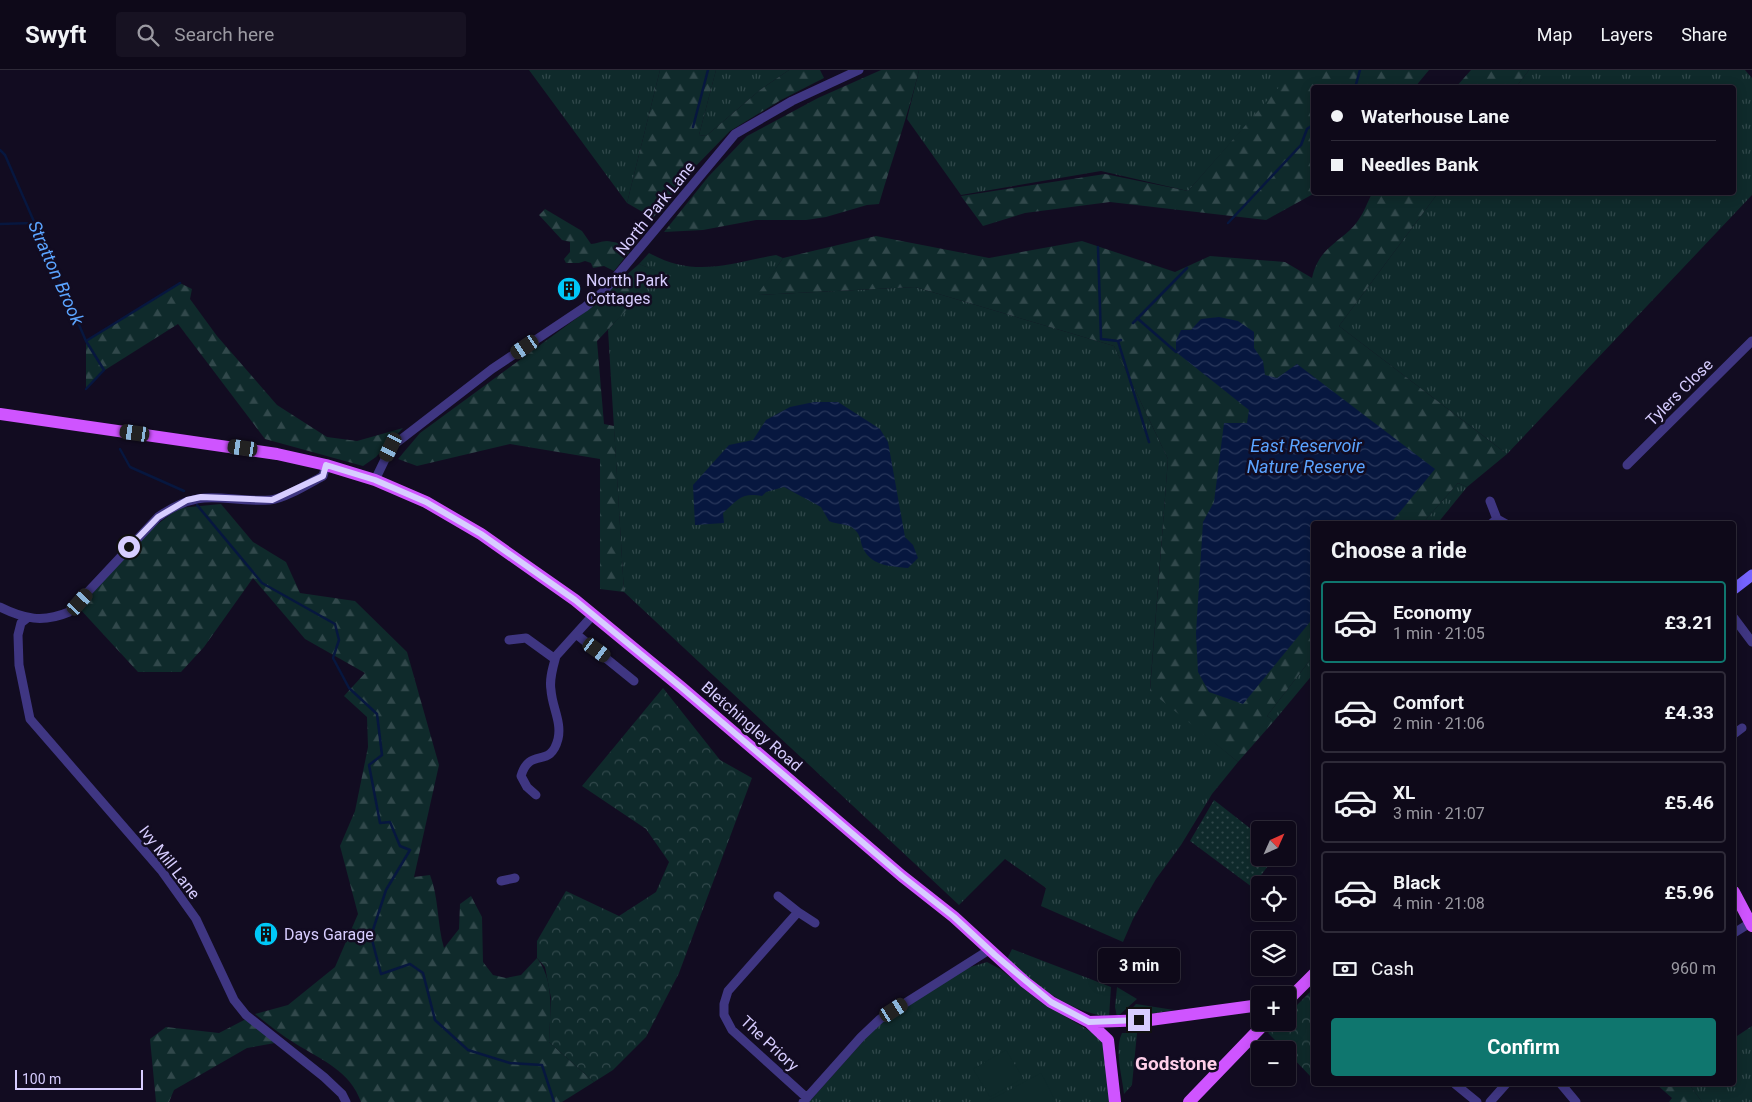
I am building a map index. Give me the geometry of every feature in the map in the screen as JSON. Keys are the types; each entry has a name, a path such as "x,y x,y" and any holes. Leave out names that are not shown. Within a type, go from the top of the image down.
{"main road":[{"name":"Bletchingley Road","path":"0,414 277,454 326,465 375,480 426,502 481,534 593,615 682,688 902,876 954,917 989,950 1051,1002 1089,1022"},
{"path":"1736,587 1752,575"},
{"path":"1736,896 1751,925"},
{"path":"1296,991 1311,977"},
{"path":"1089,1022 1128,1021 1251,1006"},
{"path":"1108,1040 1128,1021"},
{"path":"1089,1022 1108,1040 1115,1102"},
{"path":"1188,1102 1258,1031"}],"street":[{"name":"North Park Lane","path":"375,480 391,447 492,369 586,307 604,291 735,134 792,101 859,70"},
{"name":"Tylers Close","path":"1627,465 1752,340"},
{"path":"0,607 26,619 52,619 68,612 158,517 172,506 201,497 272,500 323,476 326,465"},
{"path":"1490,501 1494,521"},
{"path":"536,795 521,776 526,763 530,760 549,755 554,750 558,739 560,730 551,690 551,676 555,659 593,615"},
{"name":"Ivy Mill Lane","path":"26,619 22,623 18,635 19,666 30,719 161,870 196,919 234,1000 246,1016 324,1077 342,1094 346,1102"},
{"path":"1736,621 1752,642"},
{"path":"576,634 634,681"},
{"path":"509,640 526,638 555,659"},
{"path":"1736,732 1742,728"},
{"path":"501,881 515,878"},
{"path":"778,896 815,923"},
{"name":"The Priory","path":"798,912 728,991 724,1004 724,1015 732,1030 805,1100"},
{"path":"1736,932 1751,925"},
{"path":"805,1100 861,1037 880,1019 989,950"},
{"path":"1456,1086 1466,1099 1478,1102"},
{"path":"1490,1102 1504,1086"},
{"path":"1563,1086 1576,1102"}],"green space":[{"path":"529,70 660,70 627,203"},
{"path":"660,70 716,70 699,135 706,136 760,90 789,70 820,70 824,78 781,100 730,131 693,169 653,218 627,203"},
{"path":"716,70 789,70 760,90 706,136 699,135"},
{"path":"881,70 919,70 879,204 867,205 826,217 806,220 756,220 703,230 664,232 708,177 747,136 818,98"},
{"path":"919,70 1295,70 1188,191 1101,171 961,195 907,119"},
{"path":"1294,70 1429,70 1417,85 1311,85 1311,195 1266,220 1110,202 1025,213 983,226 961,196 1105,174 1188,191"},
{"path":"1471,70 1529,70 1518,85 1458,85"},
{"path":"1529,70 1745,70 1752,78 1752,195 1507,454 1339,326 1437,195 1736,195 1736,85 1518,85"},
{"path":"1371,195 1437,195 1339,326 1507,454 1467,487 1458,483 1425,521 1311,521 1311,659 1267,716 1274,721 1238,762 1150,691 1168,459 1114,346 915,287 757,295 783,258 876,236 989,258 1082,241 1175,272 1210,256 1285,262 1312,278 1322,256 1354,226 1363,213"},
{"path":"545,209 582,231 591,244 605,241 612,242 630,246 630,251 614,271 604,266 593,268 591,263 585,261 566,263 564,259 570,252 570,242 562,240 539,215"},
{"path":"649,253 666,261 696,267 726,265 776,255 783,258 758,295 915,287 1114,346 1168,459 1150,689 1238,762 1212,794 1181,845 1156,879 1133,919 1123,942 1041,906 1046,888 1005,859 959,905 624,592 608,330 659,272 639,264"},
{"path":"639,264 660,272 597,341 604,424 614,426 624,592 600,589 600,459 510,444 417,466 398,459 420,433 581,315"},
{"path":"180,283 192,289 190,299 217,336 277,405 327,437 357,441 403,428 376,457 363,466 265,439 178,324 105,370 86,389 86,341"},
{"path":"1458,483 1467,487 1439,521 1425,521"},
{"path":"221,504 253,542 286,562 300,593 355,601 407,652 439,765 414,877 430,875 435,893 444,948 459,929 460,904 471,896 482,917 483,962 493,975 506,978 521,975 537,958 543,967 547,977 550,998 549,1042 594,1082 562,1102 361,1102 350,1082 334,1067 285,1037 255,1014 288,1005 335,967 358,914 340,846 355,811 368,747 367,717 344,696 365,673 305,639 253,578 204,647 181,672 138,672 79,608 150,530 179,508"},
{"path":"1311,659 1311,677 1274,721 1267,716"},
{"path":"663,688 720,760 752,778 679,973 646,1037 613,1070 594,1082 549,1042 551,998 545,967 537,958 537,941 566,891 619,916 656,892 669,862 646,829 582,786"},
{"path":"1214,800 1251,829 1251,866 1268,866 1260,876 1251,876 1251,886 1190,841"},
{"path":"1012,949 1111,987 1109,1017 1079,1009 1042,988 1007,959"},
{"path":"987,962 1000,969 1041,1002 1100,1037 1105,1047 1111,1102 809,1102 875,1028 901,1008 964,969"},
{"path":"1117,987 1137,999 1117,1017 1115,1007"},
{"path":"1311,991 1311,1077 1296,1061 1296,1041 1276,1041 1268,1033 1270,1031 1296,1031 1296,1006"},
{"path":"1136,1004 1174,1010 1123,1018"},
{"path":"246,1019 275,1043 247,1048 174,1090 169,1102 156,1102 150,1039 166,1027 219,1033"},
{"path":"1752,1026 1752,1102 1702,1102 1690,1086 1736,1086 1736,1037"},
{"path":"1122,1033 1137,1033 1132,1085 1124,1094 1119,1063 1119,1047"},
{"path":"1006,1050 1023,1078 990,1097 973,1069"},
{"path":"1041,1073 1056,1102 986,1102"},
{"path":"1658,1086 1690,1086 1702,1102 1669,1102 1672,1098"}],"water":[{"name":"East Reservoir Nature Reserve","path":"1219,317 1238,321 1254,332 1254,348 1263,361 1265,375 1277,378 1297,364 1435,469 1392,521 1311,521 1311,621 1243,704 1209,692 1198,672 1196,633 1203,522 1214,502 1224,423 1247,423 1249,410 1176,352 1176,341 1181,330 1191,330 1201,319"},
{"path":"814,402 838,402 880,429 888,442 905,537 913,545 918,558 908,568 881,564 870,558 865,553 859,535 854,529 829,521 821,507 784,487 766,492 762,496 750,495 741,498 723,513 724,523 695,525 693,485 729,445 753,440 766,420 790,407"}],"waterway":[{"path":"693,127 708,70"},
{"path":"1356,85 1360,70"},
{"path":"1228,223 1301,145 1307,129 1311,126"},
{"name":"Stratton Brook","path":"0,150 5,155 86,341 104,370 86,389"},
{"path":"0,224 33,223"},
{"path":"1098,247 1101,339 1118,341"},
{"path":"1133,323 1187,268"},
{"path":"86,341 180,283"},
{"path":"1137,318 1176,352"},
{"path":"1121,340 1118,341 1149,442"},
{"name":"Stratton Brook","path":"120,449 130,467 184,491"},
{"name":"Stratton Brook","path":"197,505 262,583 335,624 339,640 333,658 349,688 377,714 382,755 369,765 380,823 390,822 400,846 410,850 386,890 371,936 381,974 410,964 423,973 435,1020 468,1050 510,1063 542,1065 554,1102"}],"place":[{"name":"Nortth Park Cottages","path":"569,289"},
{"name":"Days Garage","path":"266,934"}],"district":[{"name":"Godstone","path":"1176,1063"}],"route":[{"path":"129,547 158,517 172,506 201,497 272,500 323,476 326,465 375,480 426,502 481,534 575,600 682,688 902,876 954,917 1025,982 1051,1002 1089,1022 1139,1020"}]}
